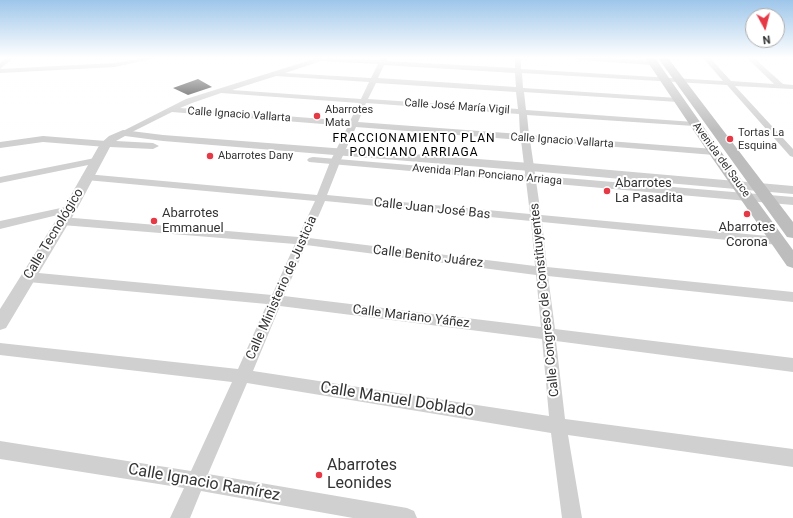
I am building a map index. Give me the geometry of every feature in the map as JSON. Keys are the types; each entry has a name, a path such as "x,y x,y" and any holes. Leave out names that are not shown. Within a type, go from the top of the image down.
{"main road":[{"name":"Avenida del Sauce","path":"666,82 694,124 793,262"},
{"name":"Avenida del Sauce","path":"682,82 793,233"}],"street":[{"path":"0,145 43,139 106,144 112,138 189,101 249,82"},
{"name":"Calle Ministerio de Justicia","path":"180,518 352,124 373,82"},
{"path":"406,82 678,100"},
{"name":"Calle Congreso de Constituyentes","path":"519,82 542,270 558,426 572,518"},
{"path":"728,82 793,154"},
{"path":"730,82 789,87"},
{"name":"Calle José María Vigil","path":"220,91 694,124"},
{"name":"Calle Ignacio Vallarta","path":"171,110 714,152"},
{"name":"Avenida Plan Ponciano Arriaga","path":"123,133 164,142"},
{"name":"Avenida Plan Ponciano Arriaga","path":"106,144 164,142 530,173 793,190"},
{"name":"Calle Tecnológico","path":"0,323 66,215 86,177 106,144"},
{"path":"0,180 95,162"},
{"name":"Avenida Plan Ponciano Arriaga","path":"530,173 747,198 793,201"},
{"name":"Calle Juan José Bas","path":"86,177 779,241"},
{"name":"Calle Benito Juárez","path":"0,225 66,215 302,241 542,270 793,297"},
{"name":"Calle Mariano Yáñez","path":"28,277 276,300 793,365"},
{"name":"Calle Manuel Doblado","path":"0,349 242,376 558,426 793,458"},
{"name":"Calle Ignacio Ramírez","path":"0,450 196,481 408,518"}],"building":[{"path":"189,82 204,82 212,87 188,95 173,88"}],"place":[{"name":"Abarrotes Mata","path":"317,116"},
{"name":"Tortas La Esquina","path":"730,139"},
{"name":"Abarrotes Dany","path":"210,156"},
{"name":"Abarrotes La Pasadita","path":"607,191"},
{"name":"Abarrotes Corona","path":"747,214"},
{"name":"Abarrotes Emmanuel","path":"154,221"},
{"name":"Abarrotes Leonides","path":"319,475"}],"district":[{"name":"FRACCIONAMIENTO PLAN PONCIANO ARRIAGA","path":"414,146"}]}
